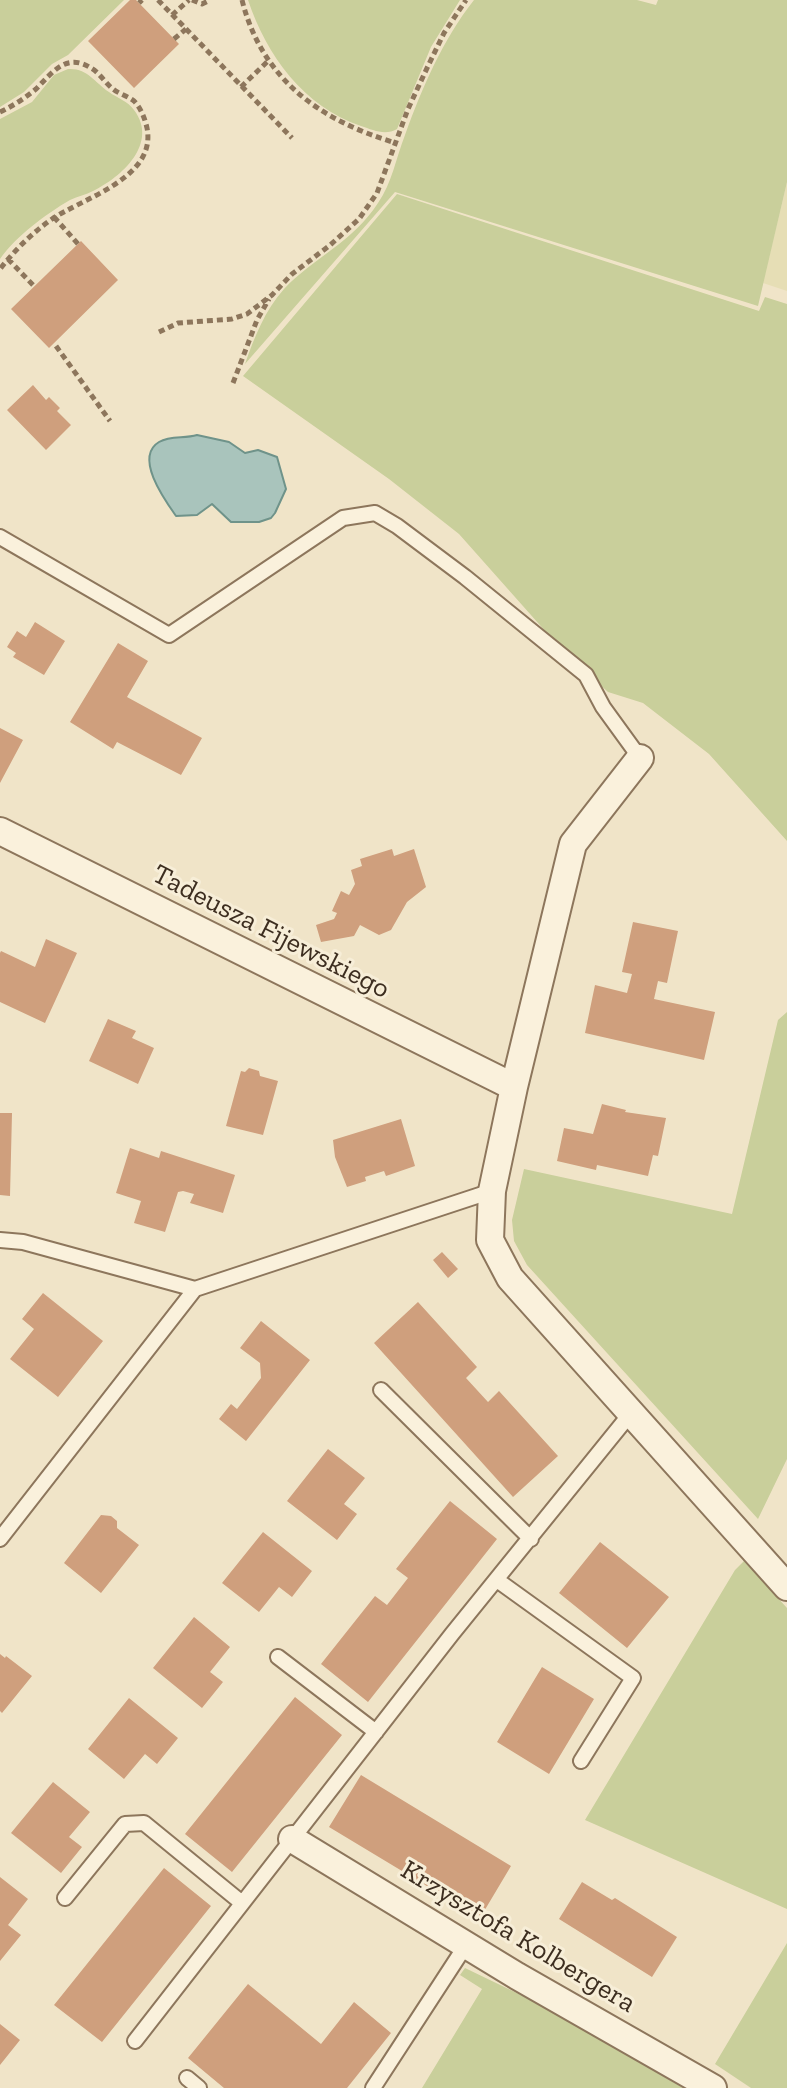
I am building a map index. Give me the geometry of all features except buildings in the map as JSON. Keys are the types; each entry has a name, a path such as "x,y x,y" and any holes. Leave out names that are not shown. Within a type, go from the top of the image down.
{"street":[{"path":"640,758 573,844 492,1191 490,1240 510,1278 787,1587"},
{"name":"Tadeusza Fijewskiego","path":"0,831 514,1087"},
{"name":"Krzysztofa Kolbergera","path":"292,1839 466,1945 713,2088"}],"lane":[{"path":"0,537 169,635 343,518 375,513 465,577 586,675 603,707 640,758"},
{"path":"0,1240 23,1242 195,1289 492,1191"},
{"path":"0,1539 195,1289"},
{"path":"381,1390 531,1539"},
{"path":"135,2041 631,1413"},
{"path":"497,1580 633,1678 581,1761"},
{"path":"278,1657 376,1732"},
{"path":"65,1898 125,1824 144,1823 242,1903"},
{"path":"373,2088 466,1945"},
{"path":"187,2078 199,2088"}],"path":[{"path":"158,0 292,138"},
{"path":"172,15 191,0 202,4 210,0"},
{"path":"242,0 247,19 269,60 296,93 340,124 396,143"},
{"path":"159,332 178,323 232,319 247,314 359,219 377,193 444,33 466,0"},
{"path":"174,39 186,29"},
{"path":"241,87 269,60"},
{"path":"0,112 25,98 53,70 71,62 94,70 107,84 134,102 141,109 148,131 140,160 129,173 103,193 54,217 31,234 0,269"},
{"path":"54,217 78,244"},
{"path":"8,259 34,286"},
{"path":"233,383 257,320 272,295"},
{"path":"56,346 110,421"}],"shaded area":[{"path":"787,182 787,291 763,283"}],"green space":[{"path":"0,0 124,0 68,55 52,64 24,92 0,107"},
{"path":"248,0 460,0 431,47 397,129 384,132 340,117 305,92 277,59"},
{"path":"474,0 637,0 656,5 658,0 787,0 787,182 758,306 395,192 245,364 256,334 277,297 295,278 357,229 378,203 434,64"},
{"path":"68,69 86,73 132,107 141,122 140,146 134,158 115,177 70,200 42,219 14,242 0,259 0,119 32,102 54,75"},
{"path":"397,194 759,311 765,297 787,304 787,841 709,754 643,703 608,692 562,650 459,534 389,479 243,376"},
{"path":"787,1012 787,1459 758,1519 527,1265 514,1241 512,1220 524,1169 732,1214 778,1020"},
{"path":"744,1561 787,1608 787,1909 585,1820 735,1570"},
{"path":"787,1943 787,2088 751,2088 715,2064"},
{"path":"465,1968 552,2010 683,2088 422,2088 482,1989 460,1975"}],"water":[{"path":"197,435 229,442 245,453 258,450 277,457 286,489 271,518 259,522 231,522 212,504 197,515 176,516 154,478 149,458 159,442"}]}
